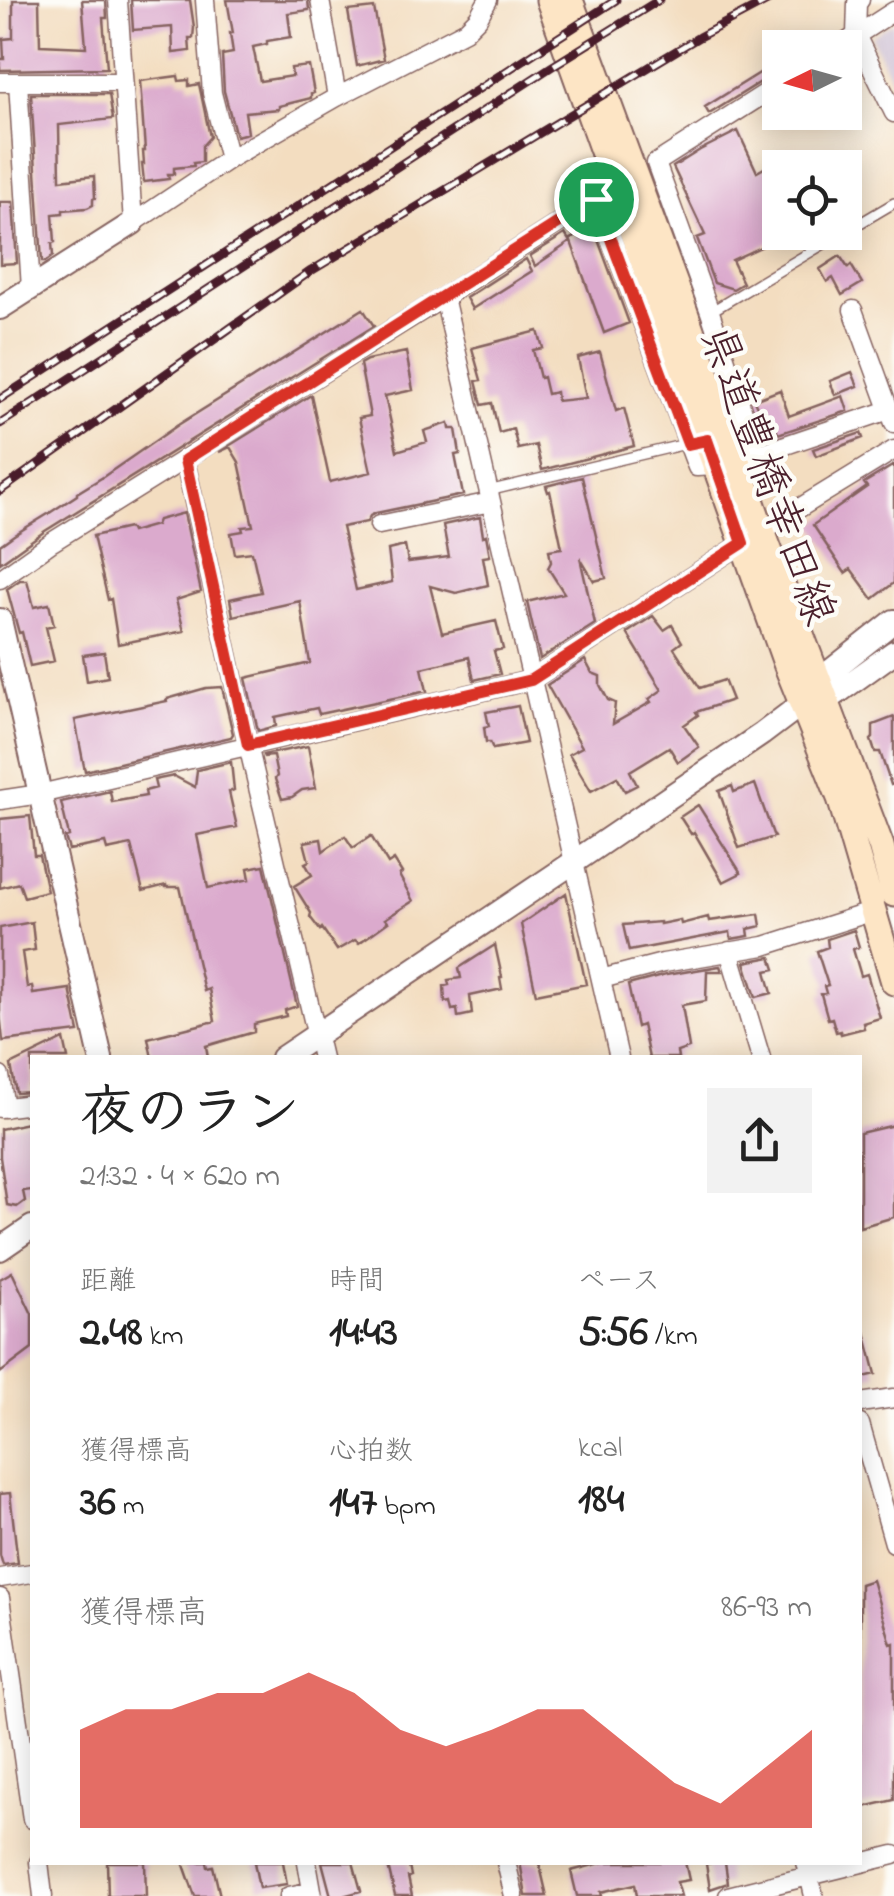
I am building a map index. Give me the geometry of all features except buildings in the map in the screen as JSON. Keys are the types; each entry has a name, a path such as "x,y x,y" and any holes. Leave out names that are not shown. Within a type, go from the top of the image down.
{"main road":[{"name":"県道豊橋幸田線","path":"549,0 698,442 737,461"},
{"name":"県道豊橋幸田線","path":"570,0 737,461 752,537 815,695 888,847 894,894"},
{"name":"県道豊橋幸田線","path":"815,695 840,798 894,982"}],"street":[{"path":"118,0 133,224"},
{"path":"205,0 212,93 229,159"},
{"path":"320,0 337,97"},
{"path":"0,308 229,159 337,97 465,31 488,0"},
{"path":"856,30 860,0"},
{"path":"862,31 894,11"},
{"path":"862,47 894,113"},
{"path":"31,289 9,82 123,82"},
{"path":"762,95 656,163 710,312 737,461 892,416 854,310"},
{"path":"0,579 52,542 596,199 698,442"},
{"path":"444,297 618,1055"},
{"path":"0,800 531,680 894,450"},
{"path":"185,460 321,1055"},
{"path":"379,525 490,496"},
{"path":"0,620 100,1055"},
{"path":"286,1055 762,734 815,695 894,622"},
{"path":"815,695 894,652"},
{"path":"601,980 663,963 764,946 874,911"},
{"path":"729,951 760,1055"},
{"path":"0,1076 2,1108 30,1104"},
{"path":"0,1249 30,1228"},
{"path":"862,1404 894,1398"},
{"path":"862,1431 894,1543"},
{"path":"0,1578 30,1573"},
{"path":"0,1598 30,1805"},
{"path":"862,1861 894,1855"},
{"path":"39,1865 43,1896"},
{"path":"289,1896 313,1894 308,1865"},
{"path":"507,1865 514,1896"},
{"path":"728,1896 808,1870 837,1865"},
{"path":"808,1870 814,1896"}],"lane":[{"path":"862,222 894,203"},
{"path":"710,312 815,250"},
{"path":"490,496 698,442"}],"shaded area":[{"path":"894,22 894,86 871,36"}],"railway":[{"path":"0,399 616,0"},
{"path":"0,424 659,0"},
{"path":"0,491 311,271 699,37 769,0"}],"route":[{"path":"596,199 688,444 707,440 743,543 531,680 248,745 185,460 596,199"}]}
